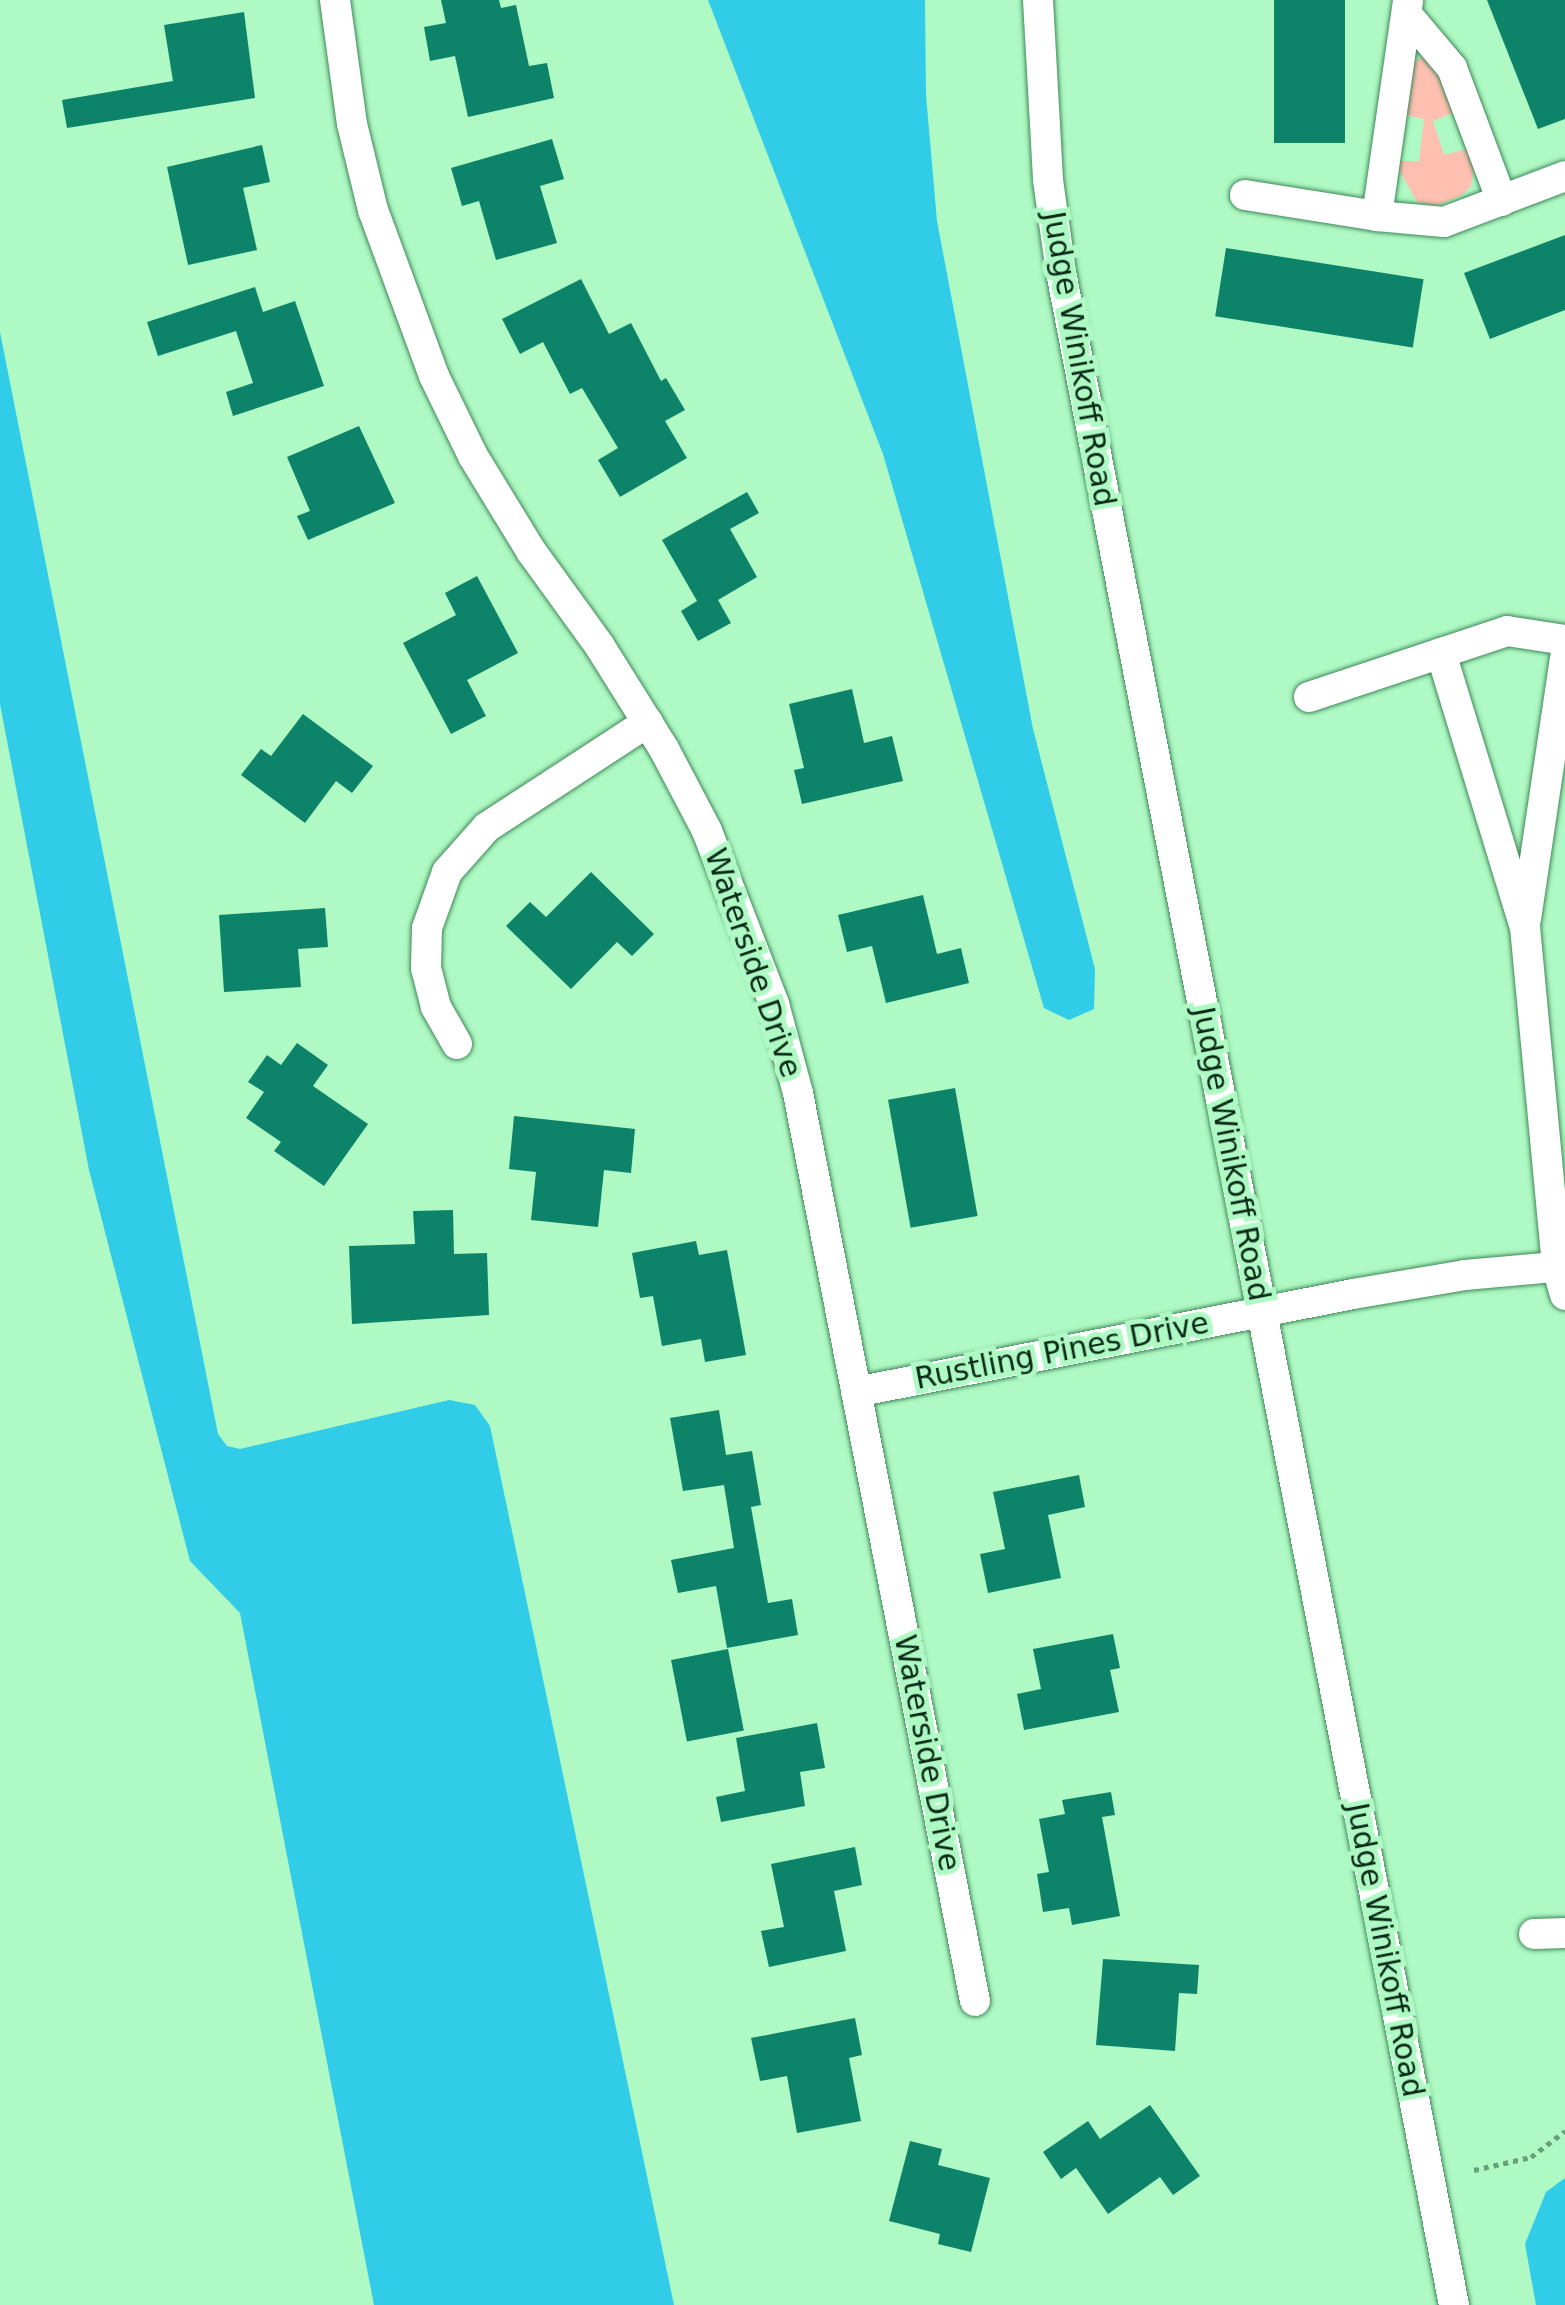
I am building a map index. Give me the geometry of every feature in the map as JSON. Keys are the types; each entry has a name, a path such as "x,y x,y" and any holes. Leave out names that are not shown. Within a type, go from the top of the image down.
{"street":[{"name":"Waterside Drive","path":"336,0 352,124 373,210 434,376 473,456 531,550 648,722 707,831 774,1004 798,1093 975,2001"},
{"name":"Judge Winikoff Road","path":"1038,0 1044,133 1058,256 1454,2305"},
{"path":"1408,9 1452,68 1502,201"},
{"path":"1377,216 1408,9"},
{"path":"1245,194 1377,216 1444,222 1565,176"},
{"path":"1308,697 1507,631 1565,640"},
{"path":"1441,653 1525,927 1562,1276"},
{"path":"1525,927 1565,658"},
{"path":"456,1044 436,1007 426,968 429,918 447,872 487,827 648,722"},
{"name":"Rustling Pines Drive","path":"856,1392 1464,1275 1562,1276"},
{"path":"1534,1934 1565,1934"}],"path":[{"path":"1474,2170 1531,2157 1565,2131"}],"shaded area":[{"path":"1423,57 1432,60 1455,112 1433,121 1444,155 1467,149 1474,168 1471,186 1462,195 1436,206 1417,202 1394,161 1419,161 1424,119 1402,114 1410,63"}],"water":[{"path":"708,0 925,0 926,95 937,221 1033,729 1095,969 1094,1009 1069,1020 1044,1008 883,454"},
{"path":"0,332 218,1434 227,1446 240,1449 449,1400 475,1405 490,1426 674,2305 374,2305 240,1613 190,1561 89,1170 0,704"},
{"path":"1565,2178 1565,2305 1536,2305 1525,2244 1546,2192"}],"building":[{"path":"441,0 499,0 501,8 516,5 529,66 547,63 554,98 468,117 455,56 430,61 424,27 446,23"},
{"path":"1274,0 1345,0 1345,143 1274,143"},
{"path":"1487,0 1565,0 1565,119 1538,129"},
{"path":"244,12 255,98 67,128 62,100 173,81 164,25"},
{"path":"552,139 564,179 540,186 557,243 496,260 479,201 462,206 451,168"},
{"path":"262,145 270,182 243,188 257,250 188,265 167,167"},
{"path":"1565,235 1565,310 1490,339 1464,273"},
{"path":"1226,248 1424,279 1413,347 1215,316"},
{"path":"581,279 609,334 631,323 661,381 666,378 685,410 665,421 687,458 620,497 598,460 618,448 582,388 570,394 543,342 520,354 502,319"},
{"path":"255,287 263,312 295,301 324,386 233,416 226,392 253,383 236,331 158,356 147,322"},
{"path":"359,426 395,503 308,540 297,516 310,511 287,457"},
{"path":"747,492 759,513 730,529 757,577 718,600 731,623 698,641 681,611 697,601 662,540"},
{"path":"477,576 518,653 467,680 486,716 451,734 403,643 456,615 445,593"},
{"path":"852,689 864,743 892,736 903,781 802,804 794,770 804,768 789,704"},
{"path":"303,714 373,766 352,793 336,781 305,823 241,775 261,749 271,756"},
{"path":"591,872 654,934 632,956 617,942 571,989 506,926 530,902 546,917"},
{"path":"923,895 937,954 961,948 969,983 886,1003 872,946 847,952 838,915"},
{"path":"325,908 328,947 298,949 301,987 224,992 219,915"},
{"path":"297,1043 328,1065 313,1086 368,1124 324,1186 274,1151 281,1142 246,1118 264,1092 248,1082 267,1055 281,1065"},
{"path":"955,1088 978,1216 911,1228 888,1100"},
{"path":"514,1116 635,1129 631,1173 604,1170 598,1227 531,1220 536,1172 509,1169"},
{"path":"453,1210 454,1254 487,1253 489,1315 352,1324 349,1246 415,1244 413,1211"},
{"path":"696,1241 699,1255 727,1250 746,1355 705,1362 701,1339 662,1346 653,1296 640,1298 632,1253"},
{"path":"719,1410 726,1455 752,1451 761,1505 751,1507 768,1603 792,1599 798,1635 727,1648 716,1586 678,1593 671,1560 734,1548 724,1485 683,1491 670,1418"},
{"path":"1079,1475 1085,1507 1048,1515 1061,1578 988,1593 980,1554 1005,1549 993,1492"},
{"path":"1113,1634 1120,1668 1110,1670 1119,1712 1024,1730 1017,1694 1041,1689 1033,1649"},
{"path":"728,1649 744,1730 687,1742 671,1660"},
{"path":"817,1723 825,1768 800,1772 805,1806 721,1822 716,1797 745,1791 736,1738"},
{"path":"1111,1792 1115,1815 1102,1817 1120,1916 1072,1925 1069,1908 1043,1912 1037,1874 1049,1872 1039,1819 1065,1814 1062,1800"},
{"path":"855,1847 862,1885 834,1891 846,1951 769,1967 761,1931 784,1927 771,1864"},
{"path":"1103,1959 1199,1965 1197,1994 1179,1993 1175,2051 1096,2045"},
{"path":"855,2018 862,2055 849,2058 861,2121 797,2133 787,2076 760,2081 751,2038"},
{"path":"1150,2105 1200,2176 1173,2195 1160,2177 1108,2214 1076,2168 1061,2179 1043,2152 1088,2121 1100,2139"},
{"path":"910,2141 942,2149 938,2165 990,2178 971,2252 938,2244 940,2234 889,2221"}]}
